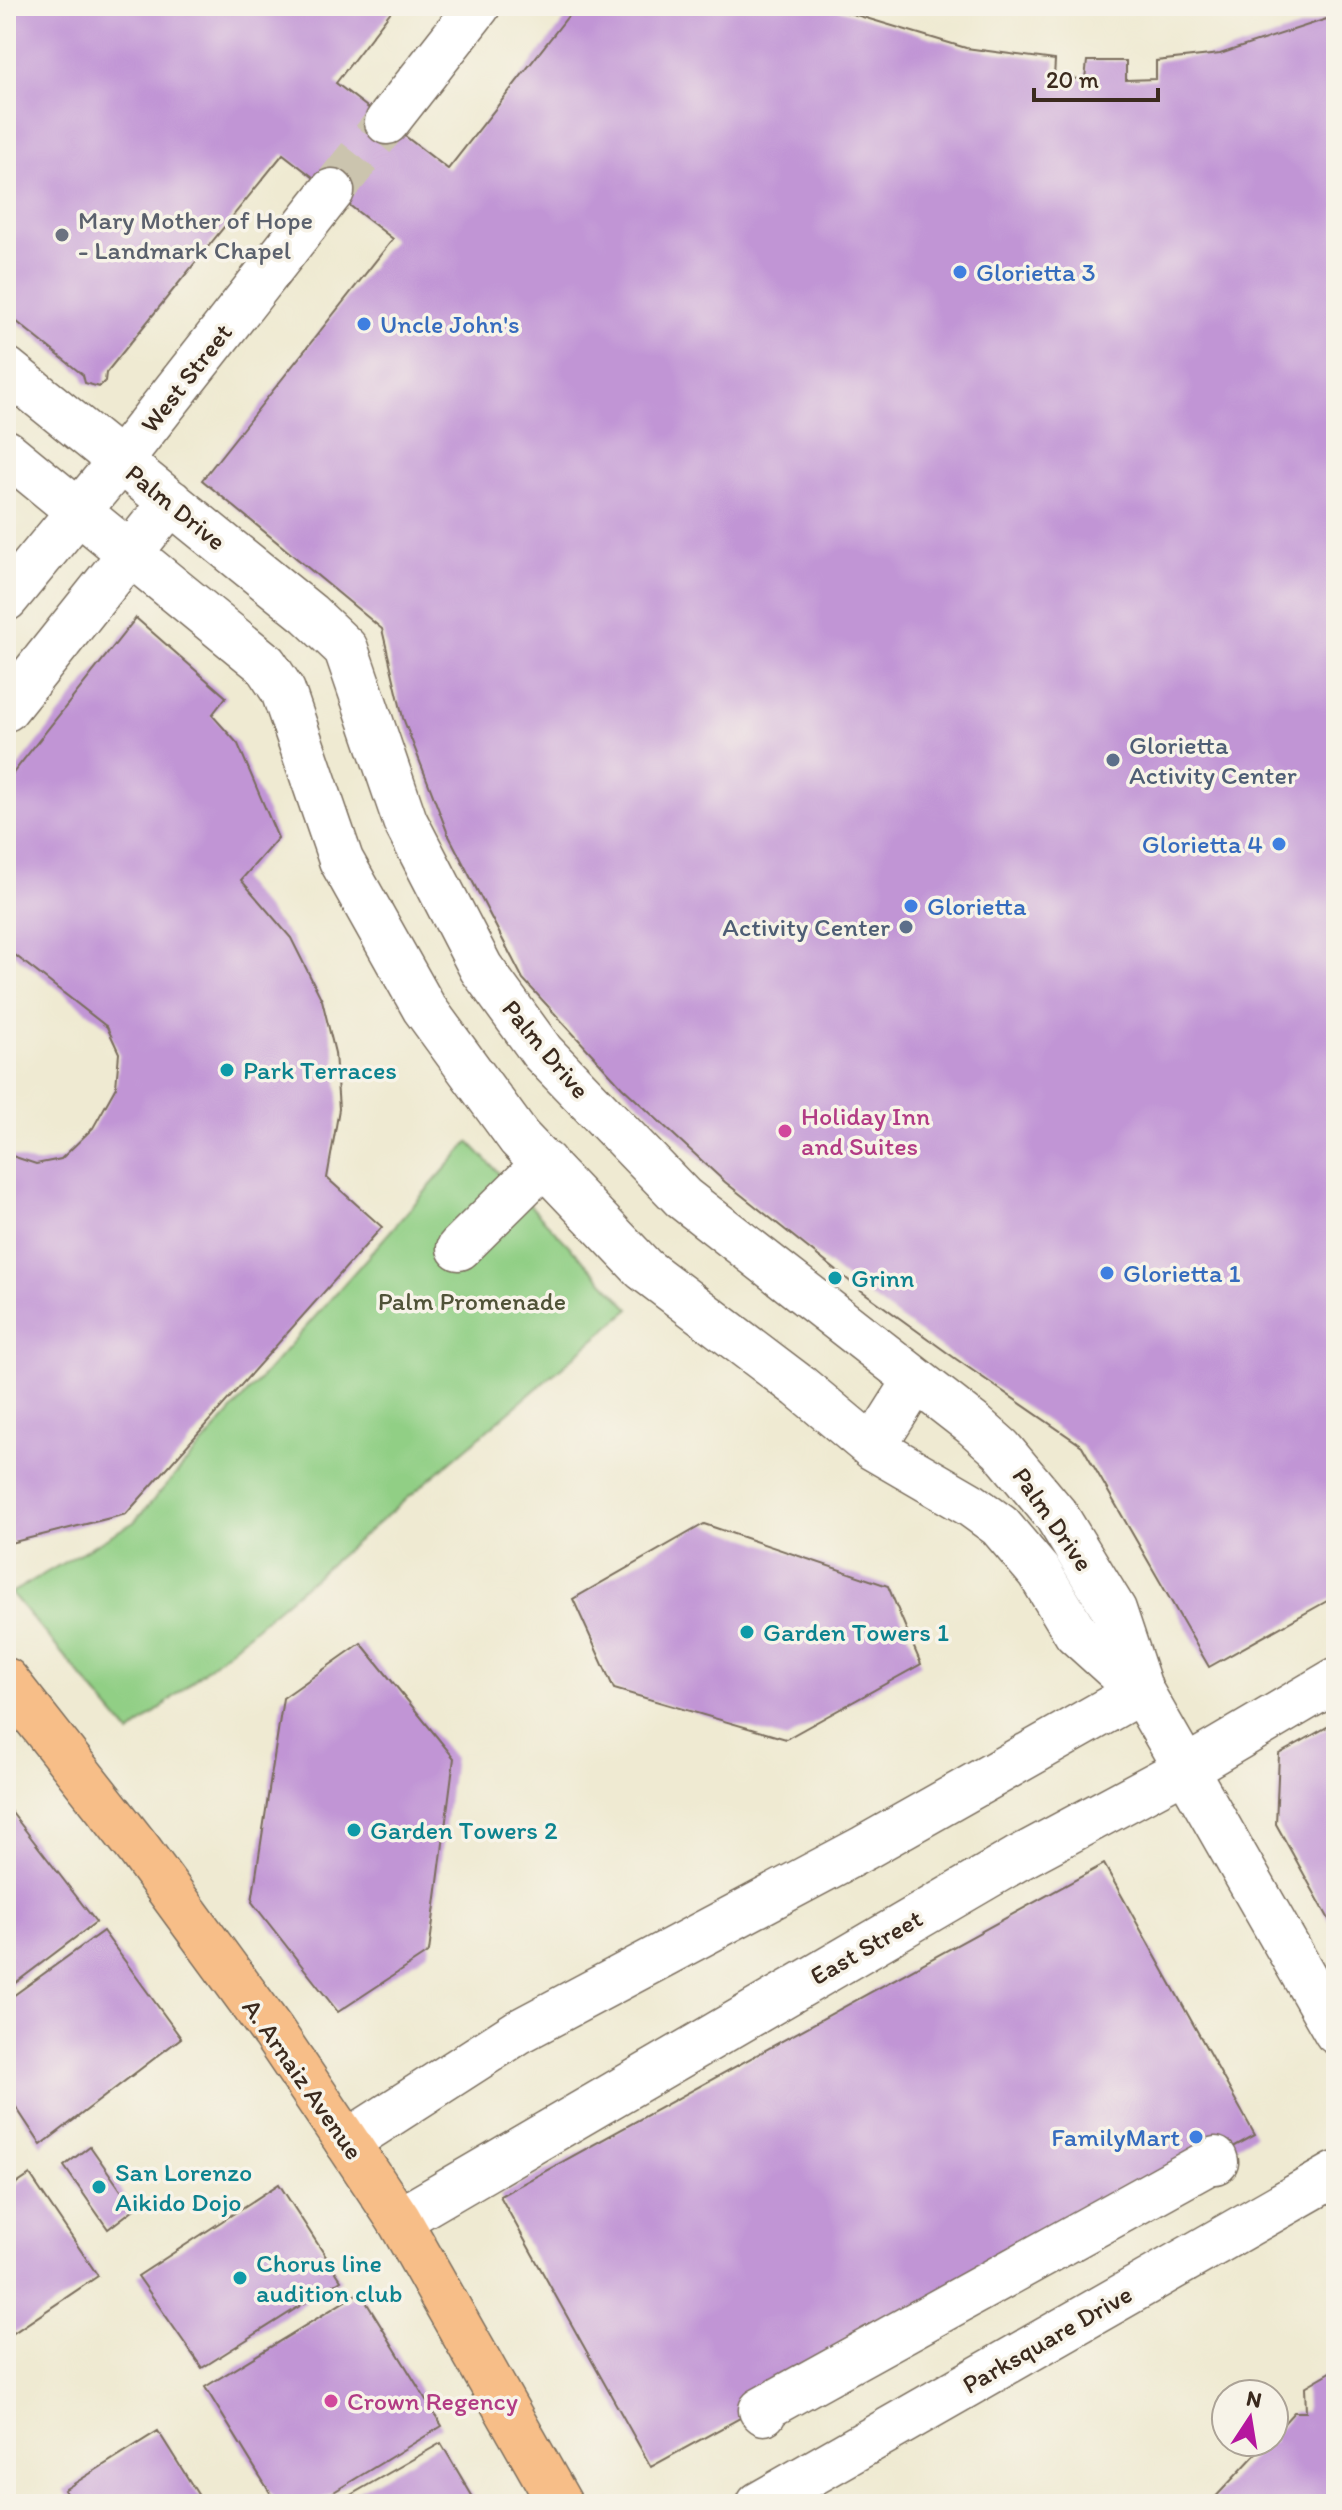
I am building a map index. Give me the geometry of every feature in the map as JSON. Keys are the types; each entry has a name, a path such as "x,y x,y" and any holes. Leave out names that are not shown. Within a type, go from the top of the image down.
{"main road":[{"name":"A. Arnaiz Avenue","path":"6,1680 139,1849 273,2032 347,2142 399,2220 560,2504"}],"street":[{"path":"387,122 478,6"},
{"name":"West Street","path":"6,599 120,461 332,191"},
{"name":"Palm Drive","path":"6,369 309,614 346,649 405,821 481,968 542,1052 683,1198 1001,1449 1056,1515 1114,1610 1141,1691 1336,2032"},
{"name":"Palm Drive","path":"6,452 265,664 283,691 341,860 424,1008 519,1138 644,1269 800,1387 873,1448 971,1505 1000,1526 1039,1572 1076,1633 1141,1691"},
{"path":"6,709 171,502"},
{"path":"459,1248 545,1163"},
{"path":"873,1448 916,1380"},
{"name":"East Street","path":"399,2220 1017,1859 1185,1769 1336,1680"},
{"path":"347,2142 518,2032 864,1848 1141,1691"},
{"path":"764,2413 761,2410 1215,2159 1216,2162"},
{"name":"Parksquare Drive","path":"759,2504 1336,2174"}],"green space":[{"name":"Palm Promenade","path":"469,1142 630,1309 130,1734 11,1593 134,1522"}],"building":[{"name":"Glorietta","path":"6,6 395,6 336,83 448,169 576,6 826,6 966,48 1055,60 1054,78 1085,79 1087,61 1126,61 1126,80 1156,79 1156,61 1220,54 1336,16 1336,1596 1209,1667 1082,1446 862,1291 725,1182 622,1087 523,979 448,834 403,718 382,629 202,480 393,239 283,154 106,373 105,381 99,387 85,383 83,375 6,313"},
{"name":"Park Terraces","path":"136,618 226,697 212,715 238,744 278,838 241,880 291,938 322,1000 335,1053 339,1109 327,1178 382,1227 126,1514 6,1544 6,1154 36,1164 61,1159 93,1128 116,1087 119,1053 107,1027 6,948 6,782"},
{"name":"Garden Towers 1","path":"704,1524 888,1586 921,1664 786,1739 614,1689 573,1599"},
{"name":"Garden Towers 2","path":"361,1643 454,1758 429,1952 338,2012 252,1902 283,1698"},
{"path":"1336,1722 1336,1932 1276,1824 1279,1754"},
{"path":"9,1809 96,1922 6,1990 6,1810"},
{"path":"1104,1864 1255,2135 651,2467 500,2196"},
{"path":"103,1931 181,2038 41,2145 6,2092 6,2001"},
{"name":"San Lorenzo Aikido Dojo","path":"90,2146 134,2209 108,2229 64,2166"},
{"path":"30,2175 98,2276 6,2338 6,2191"},
{"name":"Chorus line audition club","path":"279,2184 341,2280 202,2368 138,2276"},
{"path":"360,2292 442,2426 314,2504 277,2504 205,2387"},
{"path":"1336,2369 1336,2504 1209,2504 1252,2458 1290,2458 1290,2416 1294,2412 1306,2412 1305,2387"},
{"path":"158,2431 204,2504 73,2504 64,2490"},
{"path":"441,2443 477,2504 335,2504"}],"tunnel":[{"path":"332,191 387,122"}],"place":[{"name":"Mary Mother of Hope - Landmark Chapel","path":"62,235"},
{"name":"Glorietta 3","path":"960,272"},
{"name":"Uncle John's","path":"364,324"},
{"name":"Glorietta Activity Center","path":"1113,760"},
{"name":"Glorietta 4","path":"1279,844"},
{"name":"Glorietta","path":"911,906"},
{"name":"Activity Center","path":"906,927"},
{"name":"Park Terraces","path":"227,1070"},
{"name":"Holiday Inn and Suites","path":"785,1131"},
{"name":"Glorietta 1","path":"1107,1273"},
{"name":"Grinn","path":"835,1278"},
{"name":"Garden Towers 1","path":"747,1632"},
{"name":"Garden Towers 2","path":"354,1830"},
{"name":"FamilyMart","path":"1196,2137"},
{"name":"San Lorenzo Aikido Dojo","path":"99,2187"},
{"name":"Chorus line audition club","path":"240,2278"},
{"name":"Crown Regency","path":"331,2401"}]}
